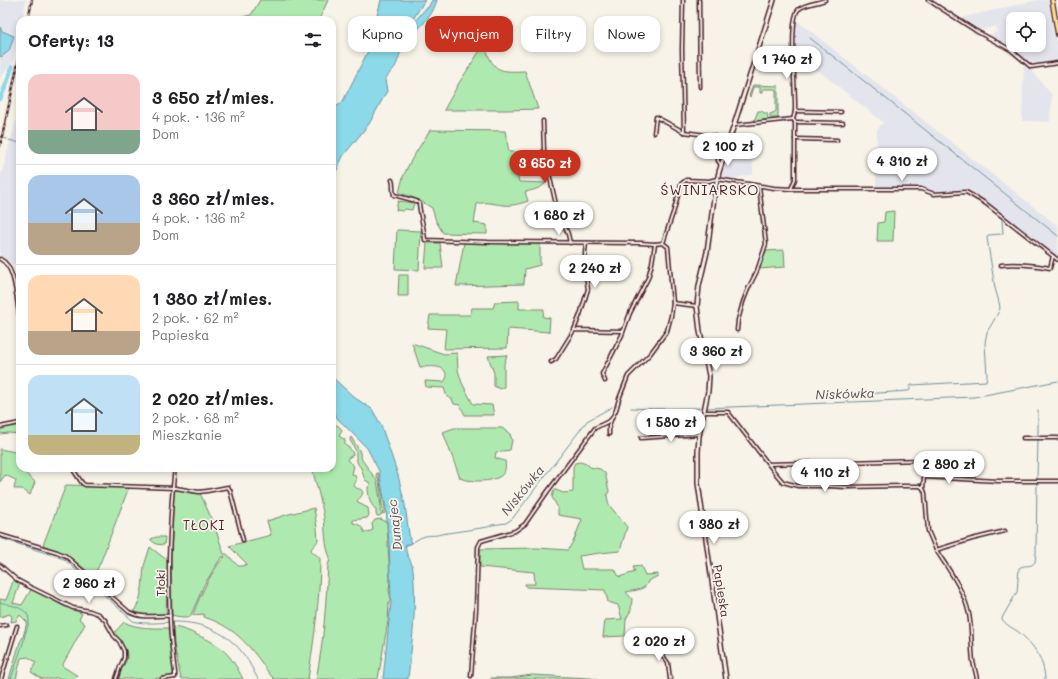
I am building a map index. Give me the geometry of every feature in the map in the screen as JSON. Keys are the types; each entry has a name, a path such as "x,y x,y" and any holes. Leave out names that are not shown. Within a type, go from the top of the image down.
{"main road":[{"path":"1052,0 1058,35"}],"street":[{"path":"683,0 682,50 684,132"},
{"path":"699,0 700,87"},
{"name":"Papieska","path":"726,679 698,483 698,452 709,383 709,370 700,331 697,306 699,286 707,252 721,166 774,0"},
{"path":"793,119 795,111 794,26 796,13 797,10 802,7 825,0"},
{"path":"928,0 976,31 1010,50 1031,67 1058,63"},
{"path":"795,111 841,112"},
{"path":"654,134 656,117 684,132 714,136 718,143 718,161 721,166"},
{"path":"733,125 793,119"},
{"path":"793,119 796,122 843,123"},
{"path":"543,121 544,150 557,210 563,221 570,243"},
{"path":"790,189 795,179 796,122"},
{"path":"796,139 837,140"},
{"path":"663,243 681,184 686,180 709,181 718,179 759,186 790,189 921,189 934,194 966,192 985,203 1058,260"},
{"path":"392,180 392,192 394,195 419,203 420,214 424,226 425,240 663,243"},
{"path":"737,330 743,302 757,271 766,244 759,186"},
{"path":"551,362 556,358 574,330 588,289 586,276 586,243"},
{"path":"609,434 609,426 628,376 650,354 667,331 673,303 668,248 663,243"},
{"path":"605,381 602,374 648,278 655,244"},
{"path":"1001,265 1035,265 1050,268 1053,256"},
{"path":"0,259 4,261 11,270 16,294"},
{"path":"673,303 697,306"},
{"path":"574,330 623,331"},
{"path":"704,412 728,412 783,482 794,486 829,486 846,488 920,486 923,488"},
{"path":"471,676 476,625 478,547 480,541 515,531 525,524 595,428 611,420"},
{"path":"0,427 16,424"},
{"path":"641,438 700,434"},
{"path":"1023,438 1058,438"},
{"path":"768,464 922,460 925,462 923,488 925,493 928,531 936,550 956,580 969,613 973,660 977,679"},
{"path":"75,472 85,485 186,489 199,492 228,487 243,540"},
{"name":"Tłoki","path":"174,472 172,489 169,582 170,624 176,678"},
{"path":"924,477 998,481 1058,481"},
{"path":"936,550 1005,531"},
{"path":"0,535 66,556 133,614 170,617"},
{"path":"0,565 22,583 72,608 98,614 105,620 114,636 119,641 125,655 116,679"},
{"path":"0,626 7,625"},
{"path":"1,679 17,626"},
{"path":"646,632 668,664 670,679"},
{"path":"162,679 176,678"}],"shaded area":[{"path":"0,0 26,0 23,16 16,16 16,48 13,62 0,78"},
{"path":"1037,0 1048,0 1058,52 1058,61 1031,64 1016,52 1046,52 1046,12 1006,12 1006,46 988,35 998,32 996,26 980,30 960,18"},
{"path":"799,22 1058,226 1058,258 998,210 970,191 965,190 936,193 922,189 873,188 876,186 877,130 883,122 795,52 795,23"},
{"path":"1024,61 1052,95 1050,122 1022,121"},
{"path":"16,121 16,264 5,265 0,256 0,179"},
{"path":"753,146 753,174 736,178 721,179 729,148"}],"green space":[{"path":"260,0 328,0 321,16 246,16 251,15"},
{"path":"479,52 487,52 491,61 499,69 509,71 525,71 538,109 444,110"},
{"path":"753,85 778,86 778,118 770,118 770,114 776,111 776,90 764,89 762,90 762,93 760,93 760,87 753,87 750,97 749,96"},
{"path":"758,111 767,113 768,119 749,123 754,121"},
{"path":"430,130 505,131 509,152 542,152 539,165 542,173 517,173 519,182 546,183 539,188 525,192 528,201 522,203 509,205 487,203 477,204 474,223 487,225 487,234 443,233 436,221 432,208 416,199 399,193 403,177 410,162"},
{"path":"398,201 414,203 412,210 396,210"},
{"path":"894,211 893,241 877,241 878,223 884,222 885,212"},
{"path":"397,230 421,231 419,270 395,269"},
{"path":"427,243 440,243 443,268 425,268"},
{"path":"464,243 540,244 540,265 525,269 524,284 456,286"},
{"path":"784,250 785,267 759,269 766,251"},
{"path":"399,275 408,275 408,296 398,296"},
{"path":"519,301 519,309 544,309 543,317 550,318 549,332 508,329 507,348 444,349 446,329 428,328 430,315 470,315 472,308 493,308 495,302"},
{"path":"412,343 444,354 457,353 458,370 462,383 473,404 492,405 494,415 465,415 460,405 454,404 452,399 447,397 444,388 426,387 425,381 444,382 447,376 444,370 439,367 420,367"},
{"path":"507,355 504,364 504,387 500,389 494,386 494,373 488,356"},
{"path":"16,425 16,434 0,434 0,428"},
{"path":"336,425 342,431 339,436 345,440 345,445 352,451 353,455 347,460 354,466 352,474 355,475 356,479 354,485 355,487 363,492 357,501 368,508 369,515 367,518 353,520 353,523 360,526 365,533 373,530 372,524 375,520 382,519 383,521 386,521 387,524 390,581 389,590 391,600 389,602 388,621 378,679 316,679 323,636 328,564 330,557 326,543 323,511 313,472 336,472"},
{"path":"454,428 502,428 510,434 512,440 510,450 496,452 495,458 505,461 504,472 501,476 492,480 481,481 460,478 443,432"},
{"path":"351,437 359,450 362,460 377,481 381,506 380,511 382,514 379,516 377,516 370,501 368,487 370,483 365,480 358,464 356,451 350,440"},
{"path":"0,449 16,452 16,472 24,472 35,482 30,495 22,489 14,489 16,480 5,475 0,482"},
{"path":"580,462 587,464 590,467 600,469 605,473 609,491 607,496 609,505 627,527 620,551 579,556 582,569 615,569 619,577 635,572 633,567 641,566 645,575 658,574 658,576 648,581 645,587 626,592 632,599 631,610 626,619 625,636 603,637 605,620 622,619 618,605 608,602 605,590 526,587 525,584 535,584 534,572 480,567 480,549 537,548 568,550 574,540 582,519 558,515 558,508 552,497 554,490 563,493 573,492 573,467 575,463"},
{"path":"378,473 385,506 385,513 383,514 379,481 376,475"},
{"path":"66,485 129,487 94,576 67,555 43,545"},
{"path":"180,490 189,493 200,493 213,522 224,554 227,554 238,566 247,564 229,546 271,535 267,521 314,508 318,541 311,549 320,559 320,574 308,679 274,679 253,651 235,633 221,624 204,617 204,614 193,615 206,584 225,557 224,556 220,559 204,585 190,617 178,617 172,615 171,560 174,491"},
{"path":"156,537 165,537 164,545 156,544 151,540"},
{"path":"150,547 168,561 166,614 134,614 133,613 139,602 144,566"},
{"path":"14,579 20,583 13,603 22,605 32,588 63,606 82,614 79,619 85,624 62,666 78,676 75,679 58,679 55,677 54,679 42,679 31,672 36,662 28,657 21,658 16,679 9,679 27,622 20,615 16,621 11,622 12,617 10,614 0,617 0,599 6,600"},
{"path":"124,622 140,627 168,628 174,673 172,676 153,679 119,679 126,661 127,653 126,649 114,633"},
{"path":"173,627 191,632 219,647 230,657 243,679 181,679 174,645"},
{"path":"532,675 589,678 597,679 491,679"}],"water":[{"path":"381,0 425,0 415,16 377,16"},
{"path":"432,0 437,0 431,14 429,16 425,16 425,21 417,30 417,19 426,8 428,8"},
{"path":"0,27 2,31 14,36 9,51 1,57 0,56"},
{"path":"368,52 400,52 395,67 385,79 387,91 369,124 343,156 336,172 336,107 342,103"},
{"name":"Dunajec","path":"336,381 355,398 372,409 381,425 398,475 405,505 411,544 406,544 406,551 412,566 414,584 414,624 408,679 383,679 391,602 386,509 379,471 367,448 336,416"}],"waterway":[{"path":"810,38 1058,236"},
{"path":"0,99 12,67"},
{"path":"9,140 16,142"},
{"path":"847,401 847,397 849,395 908,391 912,385 986,381 985,343 987,332 1000,308 995,288 987,238 988,235 1003,233 1002,220"},
{"name":"Niskówka","path":"706,408 974,397 1058,381"},
{"name":"Niskówka","path":"405,546 425,536 488,527 506,523 512,519 587,421 612,407"},
{"name":"Niskówka","path":"631,408 703,408"},
{"path":"1038,410 1038,436"},
{"path":"1037,479 1038,440"},
{"path":"1037,483 1035,562 1032,565 1019,568 1017,592 1002,619 1033,646 1040,658 1045,679"},
{"path":"0,538 64,559 133,621 149,623 186,623 195,624 214,630 238,647 258,679"},
{"path":"0,602 23,610 26,613 29,622 11,679"}],"railway":[{"path":"29,16 32,0"},
{"path":"0,146 16,72"}],"district":[{"name":"ŚWINIARSKO","path":"710,189"},
{"name":"TŁOKI","path":"204,524"}]}
